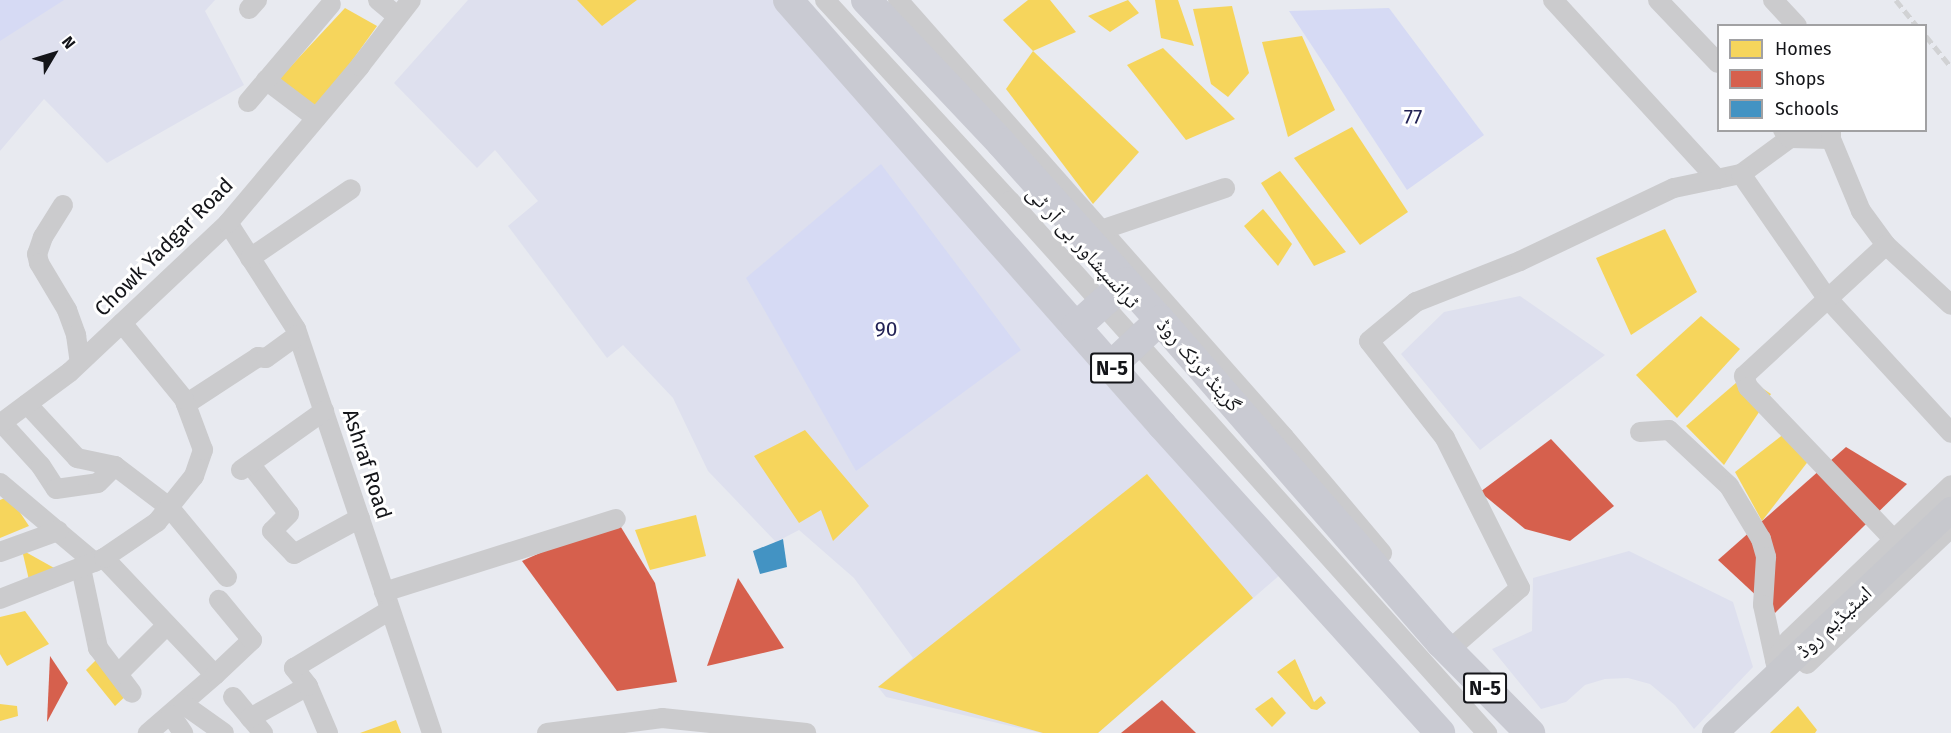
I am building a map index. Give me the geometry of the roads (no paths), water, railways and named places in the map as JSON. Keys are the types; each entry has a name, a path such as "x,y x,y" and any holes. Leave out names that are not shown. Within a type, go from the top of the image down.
{"highway":[{"name":"N-5","path":"788,0 1114,363 1440,733"},
{"name":"گرینڈ ٹرنک روڈ","path":"866,0 977,117 1454,652 1530,733"},
{"path":"1078,324 1126,282"},
{"path":"1114,363 1160,320"}],"main road":[{"name":"اسٹیڈیم روڈ","path":"1718,731 1776,667 1808,647 1951,510"}],"street":[{"path":"378,0 397,16"},
{"name":"Chowk Yadgar Road","path":"1,423 80,362 228,223 411,0"},
{"name":"ٹرانسپشاور بی آر ٹی","path":"825,0 1010,201 1486,733"},
{"path":"898,0 1284,437 1452,636 1454,652"},
{"path":"1553,0 1717,179"},
{"path":"1658,0 1717,61"},
{"path":"1773,0 1795,24"},
{"path":"248,102 331,4"},
{"path":"266,80 316,118"},
{"path":"1454,652 1520,588 1445,438 1369,341 1416,302 1520,261 1674,188 1741,174 1786,134 1831,135 1861,211 1886,245 1951,305"},
{"path":"1741,174 1827,298 1951,434"},
{"path":"1101,230 1225,188"},
{"path":"250,258 351,189"},
{"path":"63,205 43,237 38,254 39,262 67,310 76,335 80,362"},
{"name":"Ashraf Road","path":"228,223 298,335 432,733"},
{"path":"1886,245 1744,376 1748,387 1894,540"},
{"path":"0,599 93,563 157,522 194,476 203,450 186,404 122,323"},
{"path":"186,404 258,357 266,358 298,335"},
{"path":"27,404 77,458 115,466 169,507 227,578"},
{"path":"324,411 246,467 289,514 272,531 294,554 360,518"},
{"path":"1,423 41,466 56,489 98,483 115,466"},
{"path":"1640,432 1669,430 1729,486 1761,539 1766,557 1763,605 1776,667"},
{"path":"0,483 167,625 215,675"},
{"path":"1776,667 1789,640 1951,485"},
{"path":"328,733 308,686 294,668 387,601 616,519"},
{"path":"1718,731 1748,717 1760,708 1951,528"},
{"path":"0,552 58,531"},
{"path":"93,563 98,648 132,693"},
{"path":"148,733 252,640 219,600"},
{"path":"118,674 167,625"},
{"path":"250,718 308,686"},
{"path":"233,697 263,733"},
{"path":"177,709 183,733"},
{"path":"177,709 224,733"},
{"path":"547,733 662,718 680,727 806,733"}],"railway":[{"path":"1896,0 1915,24"},
{"path":"1927,37 1951,67"}],"park label":[{"name":"77","path":"1413,117"},
{"name":"90","path":"886,329"}]}
